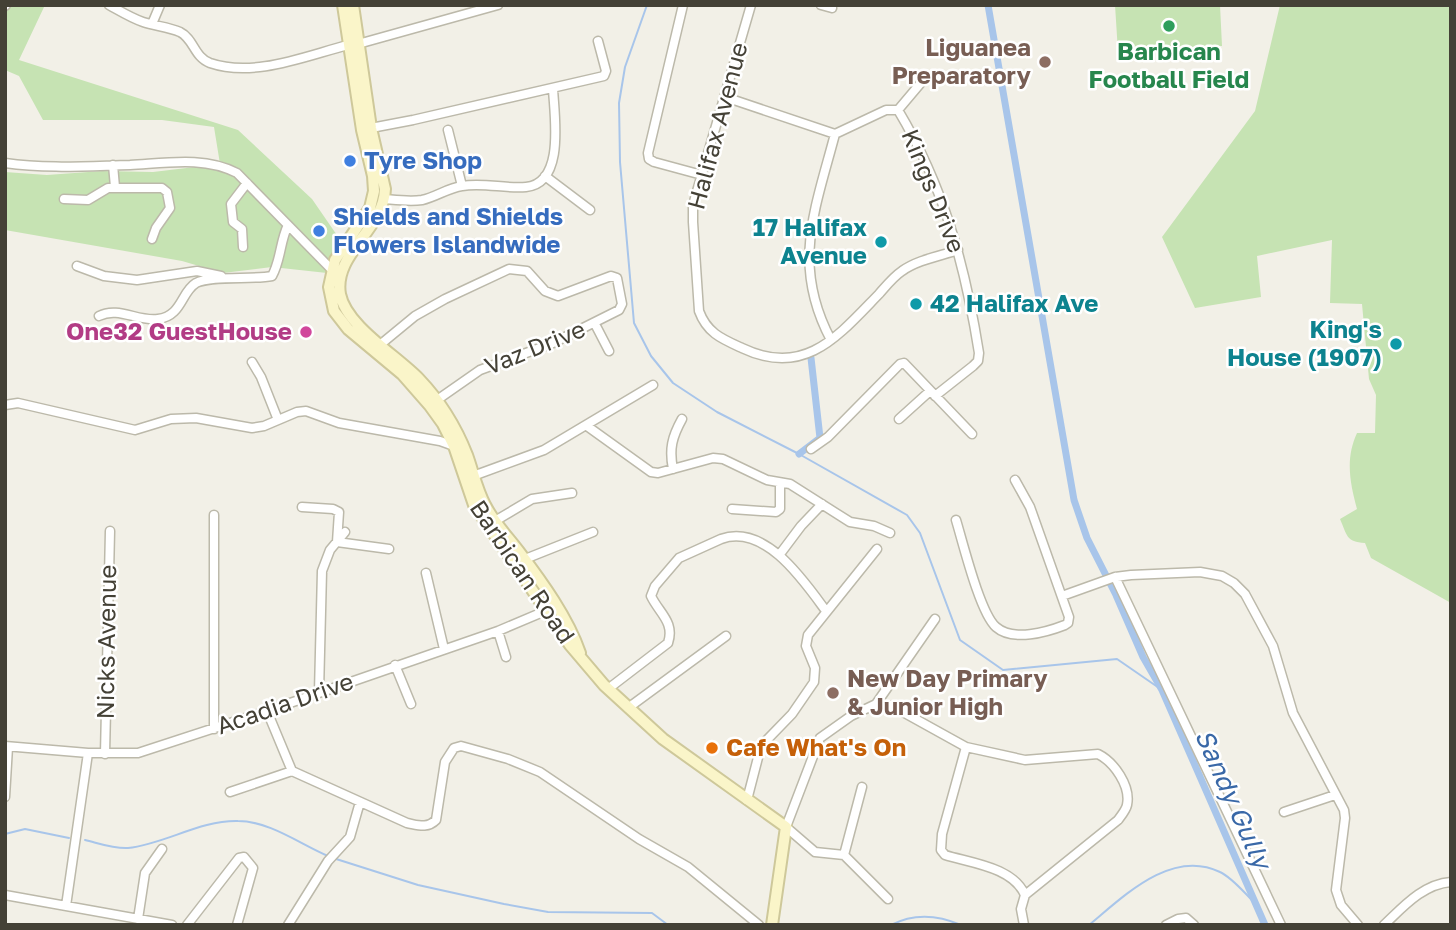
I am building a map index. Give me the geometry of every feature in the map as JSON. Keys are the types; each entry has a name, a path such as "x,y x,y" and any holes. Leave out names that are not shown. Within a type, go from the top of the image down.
{"main road":[{"path":"336,274 372,224 384,199 343,5"},
{"path":"336,274 341,248 370,208 374,191 353,45 354,5"},
{"name":"Barbican Road","path":"336,274 345,309 414,374 437,400 461,440 479,493 495,521 525,559 552,608"},
{"name":"Barbican Road","path":"336,274 330,298 340,320 415,387 443,424 454,446 474,505 575,638 581,656 608,689 663,739 786,827"},
{"path":"772,925 786,827"}],"street":[{"path":"109,5 152,24 181,33 190,39 199,57 209,62 259,68 498,5"},
{"path":"152,24 160,5"},
{"path":"683,5 648,153 649,159 654,162 702,174"},
{"name":"Halifax Avenue","path":"751,5 693,205 699,311 703,323 714,335 758,356 792,360 806,356 841,333 901,271 958,250"},
{"path":"821,5 832,8"},
{"path":"371,128 604,75 606,71 598,41"},
{"path":"898,110 925,78"},
{"path":"384,199 420,200 462,186 531,186 545,176 553,163 553,88"},
{"path":"725,97 835,134 812,222 809,245 809,272 813,295 831,340"},
{"name":"Kings Drive","path":"835,134 886,110 898,110 916,140 933,179 958,250 973,315 978,361 899,419"},
{"path":"448,130 462,186"},
{"path":"5,163 58,168 195,162 225,167 237,173 336,274"},
{"path":"113,165 115,187"},
{"path":"545,176 590,210"},
{"path":"243,247 242,229 233,222 231,204 247,183"},
{"path":"64,199 88,200 105,189 115,187 157,186 167,192 170,208 152,239"},
{"path":"77,266 104,276 137,280 197,271 254,280 272,276 278,266 283,235 288,225"},
{"name":"Vaz Drive","path":"381,344 415,316 444,299 509,269 527,271 551,295 558,296 612,275 617,278 621,307 595,324 553,343 480,370 437,400"},
{"path":"99,316 111,312 158,320 179,308 197,282 232,278"},
{"path":"595,324 609,351"},
{"path":"252,362 278,419"},
{"path":"811,449 828,437 904,363 972,434"},
{"path":"473,476 544,450 653,385"},
{"path":"5,405 18,403 135,430 171,419 195,418 252,428 306,411 339,423 454,446"},
{"path":"673,469 670,450 674,433 682,419"},
{"path":"587,426 651,472 658,473 717,458 767,480 790,484 850,522 874,526 890,533"},
{"path":"956,520 987,614 997,628 1011,634 1027,634 1062,627 1068,623 1069,617 1030,507 1015,480"},
{"path":"732,509 776,512 780,509 780,484"},
{"path":"495,521 532,499 572,494"},
{"path":"780,555 801,526 822,504"},
{"path":"302,507 333,509 339,512 337,542"},
{"path":"214,515 214,729"},
{"name":"Nicks Avenue","path":"104,754 110,531"},
{"path":"319,692 322,571 325,561 345,532"},
{"path":"525,559 593,532"},
{"path":"608,689 668,643 671,628 652,596 655,586 679,558 727,536 744,537 780,555 798,573 826,611"},
{"path":"337,542 389,549"},
{"path":"747,800 761,746 792,714 814,682 816,673 806,640 877,549"},
{"path":"1062,596 1115,576 1200,572 1222,576 1241,589 1273,646 1293,713 1341,803 1345,818 1336,890 1341,905 1358,925"},
{"path":"426,573 444,649"},
{"path":"1115,576 1280,925"},
{"name":"Acadia Drive","path":"7,746 104,754 138,753 498,631 552,608"},
{"path":"888,899 844,855 816,852 786,827 820,738 851,716 876,704 935,619"},
{"path":"498,631 506,657"},
{"path":"628,708 726,636"},
{"path":"396,666 411,704"},
{"path":"876,704 892,706 966,747 1025,760 1098,754 1112,764 1124,786 1127,805 1118,820 1025,895 1021,909 1024,925"},
{"path":"267,711 292,771 421,826 436,820 445,762 454,748 461,746 508,759 540,772 639,839 688,867 759,925"},
{"path":"5,797 7,746"},
{"path":"966,747 942,834 941,850 945,855 1004,873 1018,882 1025,895"},
{"path":"66,906 88,753"},
{"path":"230,792 292,771"},
{"path":"844,855 862,787"},
{"path":"1284,812 1335,795"},
{"path":"289,924 331,858 350,837 360,802"},
{"path":"138,919 145,873 162,849"},
{"path":"187,925 239,858 244,857 253,868 237,925"},
{"path":"1384,925 1420,893 1431,887 1451,883"},
{"path":"5,895 172,925"},
{"path":"1166,925 1186,918 1194,925"}],"green space":[{"path":"5,5 45,5 19,60 238,130 312,199 341,241 327,273 272,267 223,273 182,261 5,230 5,172 47,175 102,171 153,172 220,164 214,127 162,120 43,120 19,76 5,70"},
{"name":"Barbican Football Field","path":"1115,5 1220,5 1222,46 1118,52"},
{"path":"1280,5 1451,5 1451,603 1371,558 1365,543 1348,537 1340,519 1357,509 1351,480 1351,452 1357,433 1375,433 1376,395 1369,379 1362,304 1330,303 1332,240 1257,256 1261,297 1195,308 1162,237 1255,111"}],"waterway":[{"path":"647,5 625,67 619,103 620,162 634,323 651,356 673,383 717,412 799,454 907,515 920,533 960,640 1003,670 1117,659 1162,690"},
{"name":"Sandy Gully","path":"988,5 1074,500 1087,538 1143,657 1162,690 1265,925"},
{"path":"799,454 820,438 811,358"},
{"path":"85,840 128,848 210,824 238,821 273,829 328,856"},
{"path":"5,834 25,829 69,838"},
{"path":"333,858 418,885 504,904 548,912 652,913 668,925"},
{"path":"1089,925 1149,879 1184,866 1202,866 1220,872 1235,882 1257,905"},
{"path":"891,925 917,917 944,919 961,925"}],"place":[{"name":"Barbican Football Field","path":"1169,26"},
{"name":"Liguanea Preparatory","path":"1045,62"},
{"name":"Tyre Shop","path":"350,161"},
{"name":"Shields and Shields Flowers Islandwide","path":"319,231"},
{"name":"17 Halifax Avenue","path":"881,242"},
{"name":"42 Halifax Ave","path":"916,304"},
{"name":"One32 GuestHouse","path":"306,332"},
{"name":"King's House (1907)","path":"1396,344"},
{"name":"New Day Primary & Junior High","path":"833,693"},
{"name":"Cafe What's On","path":"712,748"}]}
